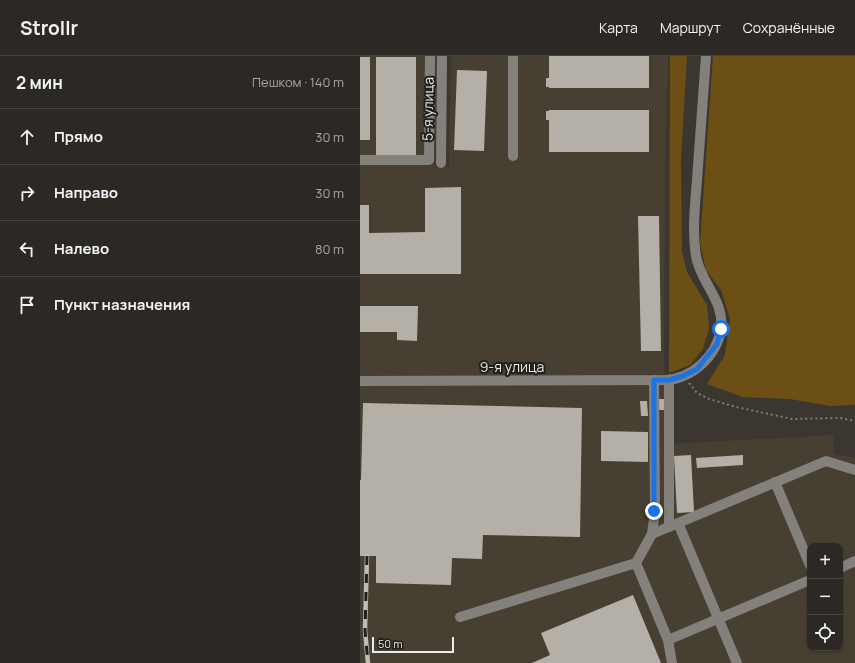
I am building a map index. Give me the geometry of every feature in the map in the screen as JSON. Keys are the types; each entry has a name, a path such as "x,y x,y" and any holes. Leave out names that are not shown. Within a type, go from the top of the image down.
{"street":[{"path":"360,160 429,160 430,56"},
{"name":"5-я улица","path":"441,163 442,56"},
{"path":"513,56 513,156"},
{"name":"9-я улица","path":"360,381 667,380 683,376 697,369 709,356 717,344 721,329 721,316 716,300 700,270 696,256 694,219 706,56"},
{"path":"460,617 636,562 652,534 654,511 654,380"},
{"path":"667,380 674,525 737,663"},
{"path":"652,534 826,461 855,470"},
{"path":"775,482 807,558"},
{"path":"843,567 855,561"},
{"path":"636,562 668,640 672,663"},
{"path":"668,640 807,581"}],"path":[{"path":"683,376 697,393 709,399 736,407 792,419 840,418 855,421"}],"shaded area":[{"path":"360,56 437,56 435,168 449,167 451,56 668,56 665,164 664,361 669,444 833,435 834,454 855,458 855,663 360,663"},
{"path":"670,56 687,56 681,160 682,252 687,272 707,305 709,329 703,349 690,365 669,373"},
{"path":"713,56 855,56 855,405 830,406 790,399 743,397 707,384 725,355 730,319 721,290 706,270 700,243"}],"building":[{"path":"549,56 649,56 649,88 549,88 546,87 546,78 549,78"},
{"path":"360,57 370,57 370,140 360,140"},
{"path":"376,57 416,57 416,156 376,156"},
{"path":"457,70 487,71 484,151 454,150"},
{"path":"649,110 649,152 549,152 549,120 546,120 546,111"},
{"path":"461,187 461,274 360,274 360,205 369,205 369,233 425,232 425,188"},
{"path":"638,216 659,216 661,351 641,351"},
{"path":"360,306 418,306 417,341 397,340 397,332 360,332"},
{"path":"659,399 664,399 664,410 659,410"},
{"path":"640,401 647,401 648,416 641,416"},
{"path":"363,403 582,408 580,537 483,535 482,559 452,558 451,585 376,583 376,556 360,556 360,480"},
{"path":"601,431 648,432 648,462 601,461"},
{"path":"691,455 694,512 677,513 674,456"},
{"path":"743,455 743,465 697,468 696,458"},
{"path":"633,595 661,663 532,663 550,655 541,633"}],"railway":[{"path":"367,556 365,630 368,663"}],"route":[{"path":"654,511 654,380 669,380 683,376 697,369 709,356 717,344 721,329"}]}
